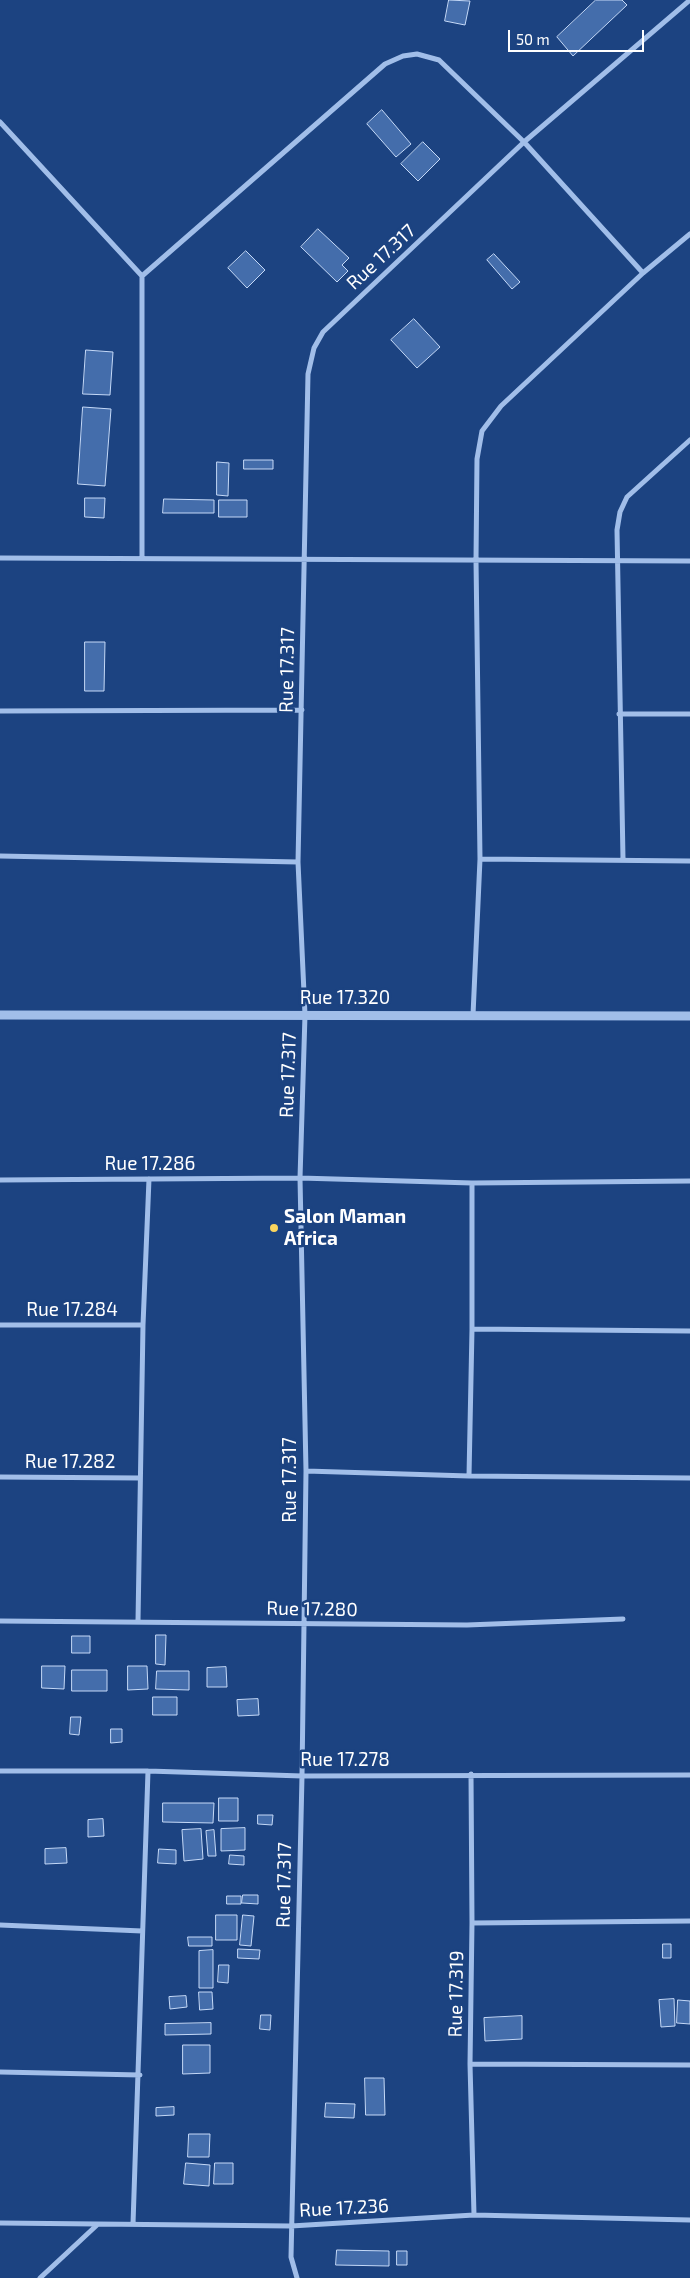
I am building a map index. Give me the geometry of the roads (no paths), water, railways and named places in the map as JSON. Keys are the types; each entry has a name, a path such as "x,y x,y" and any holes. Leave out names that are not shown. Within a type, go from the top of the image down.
{"street":[{"name":"Rue 17.317","path":"297,2278 290,2257 302,1776 306,1471 300,1178 305,1014 298,862 308,374 314,348 323,332 524,142 690,0"},
{"path":"142,276 384,64 403,56 417,54 439,60 524,142 643,273"},
{"path":"0,122 142,276 142,557"},
{"path":"473,1015 480,859 476,560 477,459 482,431 501,406 643,273 690,234"},
{"path":"623,858 617,530 620,512 627,497 690,440"},
{"path":"0,558 142,557 690,561"},
{"path":"0,711 302,710"},
{"path":"619,714 690,714"},
{"path":"0,856 298,862"},
{"path":"480,859 623,858 690,861"},
{"name":"Rue 17.320","path":"0,1015 690,1016"},
{"name":"Rue 17.286","path":"0,1180 300,1178 472,1183 690,1181"},
{"path":"138,1620 143,1325 149,1179"},
{"path":"468,1476 472,1329 472,1183"},
{"name":"Rue 17.284","path":"0,1325 143,1325"},
{"path":"472,1329 690,1331"},
{"path":"306,1471 468,1476 690,1478"},
{"name":"Rue 17.282","path":"0,1477 140,1478"},
{"name":"Rue 17.280","path":"0,1621 138,1620 467,1625 623,1619"},
{"name":"Rue 17.278","path":"0,1771 148,1771 302,1776 470,1774 690,1775"},
{"path":"133,2224 140,2075 142,1931 148,1771"},
{"name":"Rue 17.319","path":"470,1774 472,1923 470,2064 474,2216"},
{"path":"472,1923 690,1921"},
{"path":"0,1925 142,1931"},
{"path":"470,2064 690,2065"},
{"path":"0,2072 140,2075"},
{"name":"Rue 17.236","path":"0,2223 291,2226 474,2216 690,2220"},
{"path":"40,2278 97,2225"}],"place":[{"name":"Salon Maman Africa","path":"274,1228"}]}
